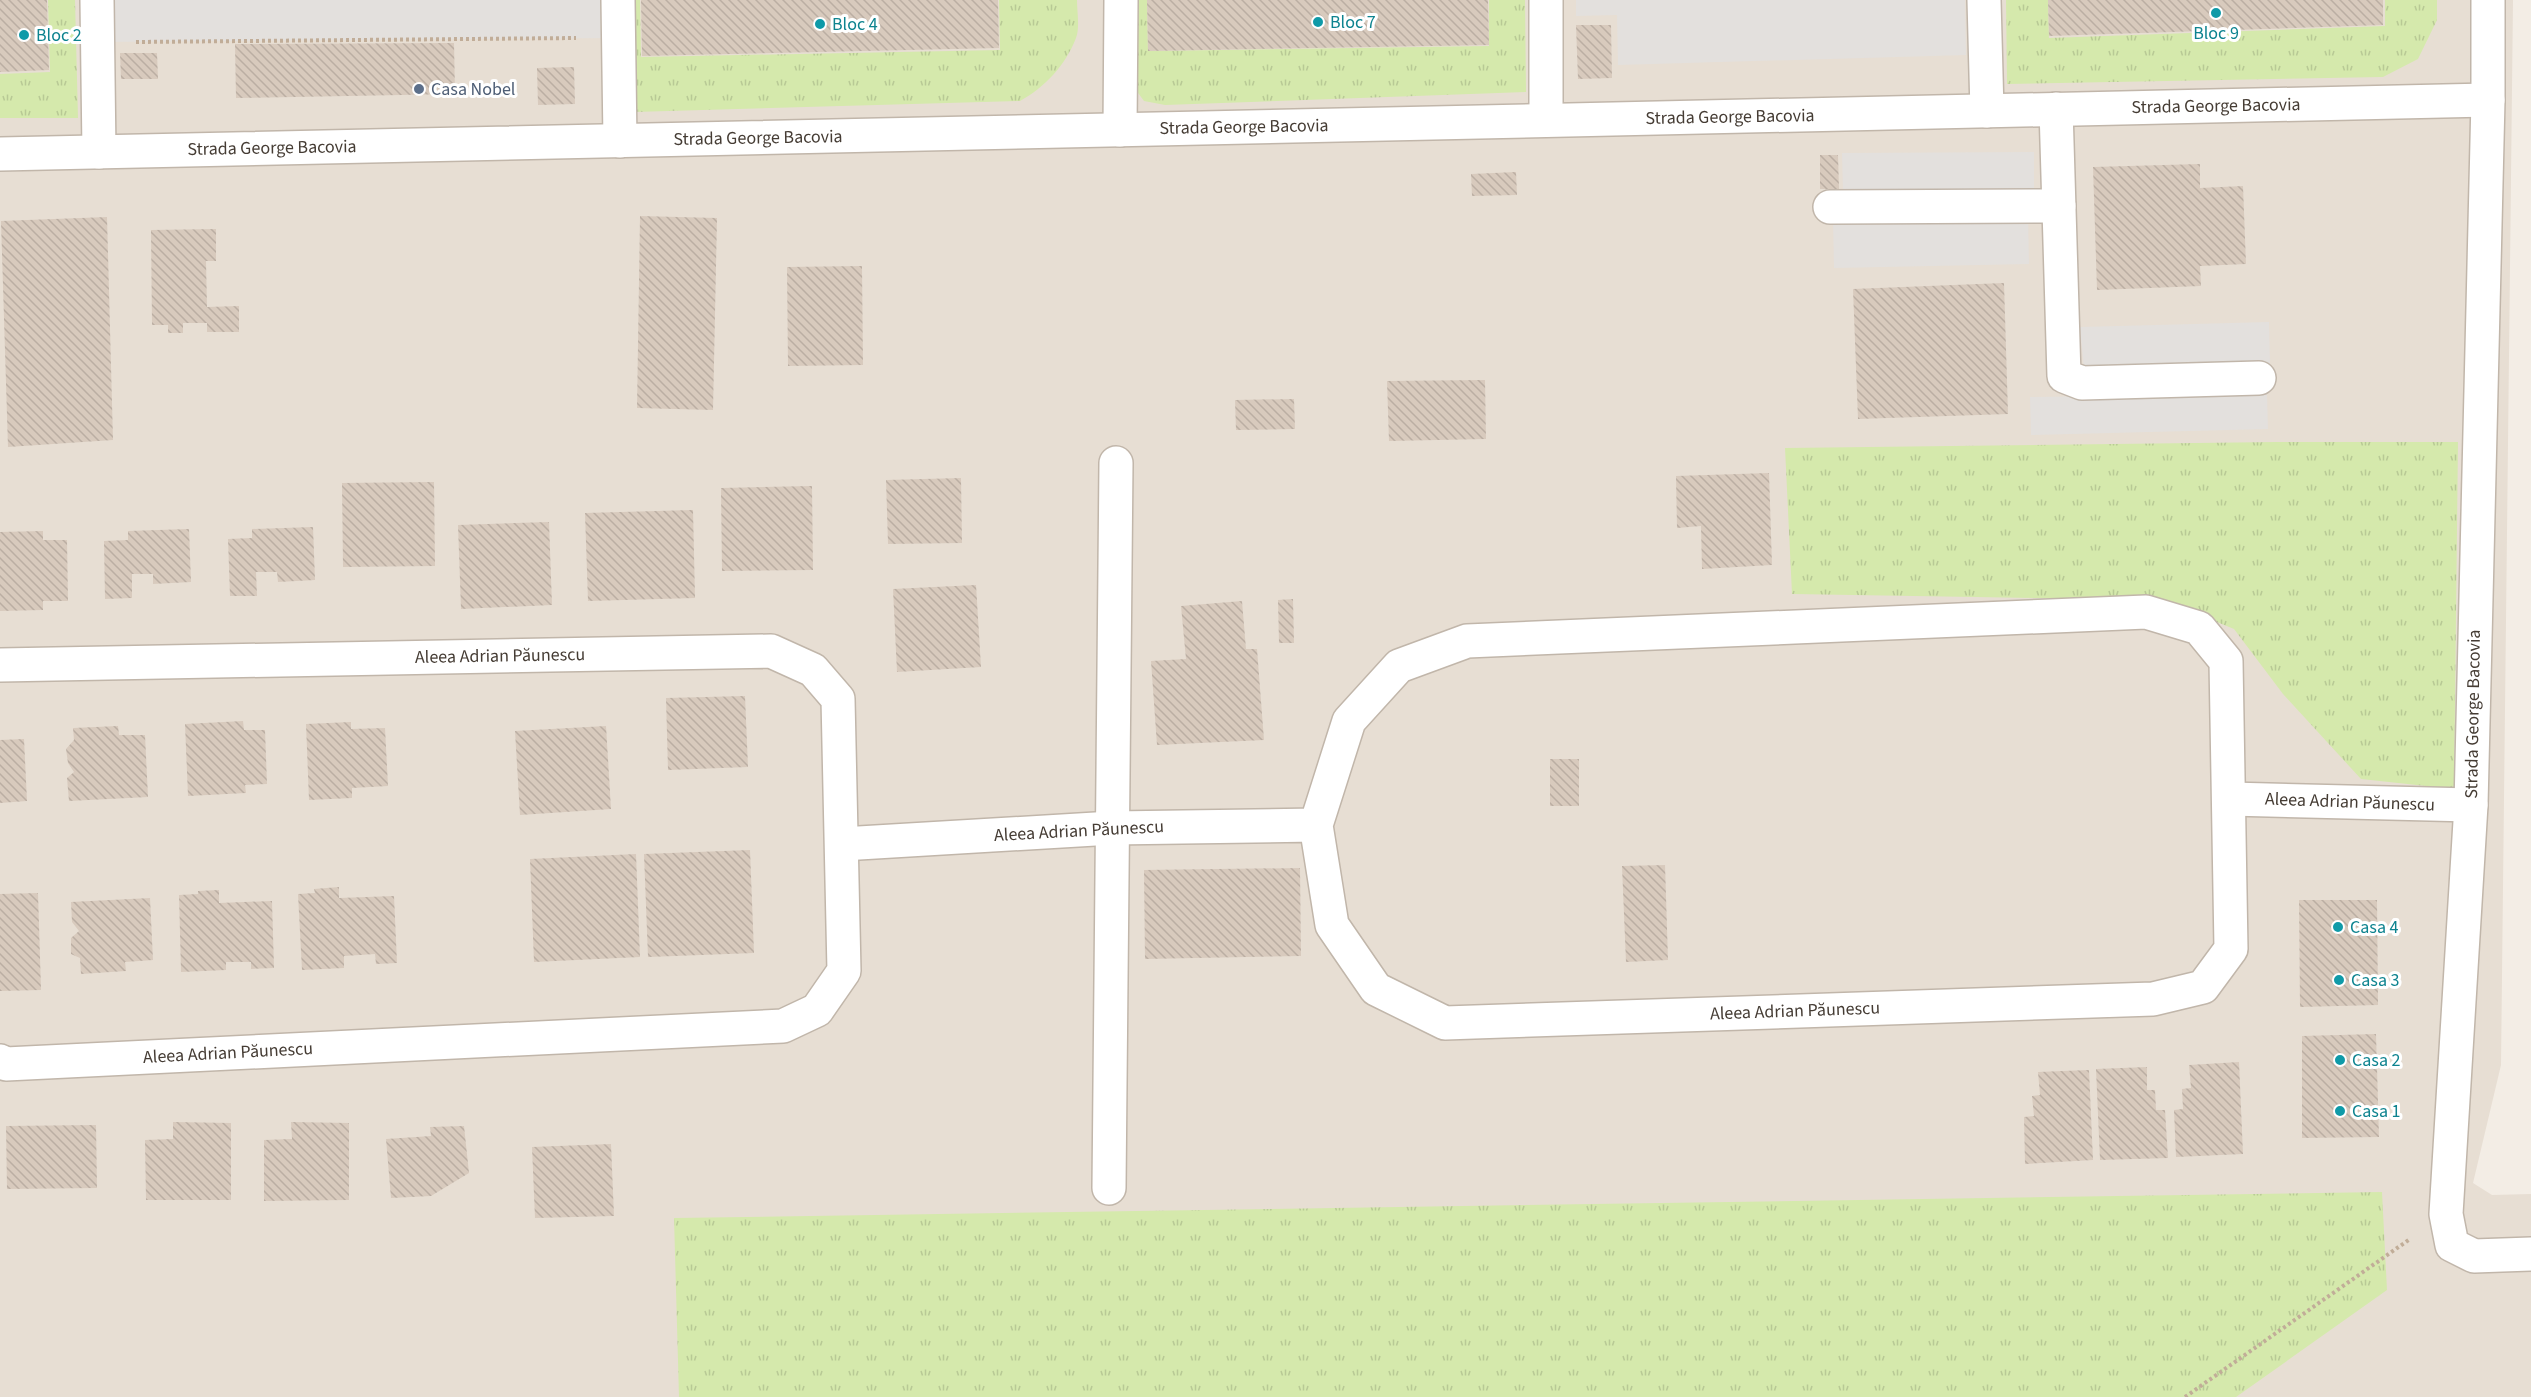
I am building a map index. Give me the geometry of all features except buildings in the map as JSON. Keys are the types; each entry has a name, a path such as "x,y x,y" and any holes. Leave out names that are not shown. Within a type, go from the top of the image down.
{"street":[{"path":"97,0 99,152"},
{"path":"618,0 620,141"},
{"path":"1120,130 1121,0"},
{"path":"1546,0 1546,120"},
{"path":"1984,0 1986,111"},
{"name":"Strada George Bacovia","path":"2488,0 2488,100 2471,805 2446,1214 2452,1245 2474,1256 2531,1254"},
{"name":"Strada George Bacovia","path":"0,154 2488,100"},
{"path":"2056,109 2064,376 2082,383 2259,378"},
{"path":"1830,207 2059,206"},
{"path":"1109,1188 1116,463"},
{"name":"Aleea Adrian Păunescu","path":"2146,612 2199,628 2226,661 2231,949 2203,987 2153,999 1445,1023 1376,989 1332,926 1316,825 1349,721 1399,666 1467,641 2146,612"},
{"name":"Aleea Adrian Păunescu","path":"0,665 771,651 813,670 838,699 844,971 817,1010 783,1026 6,1064 0,1061"},
{"name":"Aleea Adrian Păunescu","path":"2230,799 2471,805"},
{"name":"Aleea Adrian Păunescu","path":"842,844 1112,828 1316,825"}],"path":[{"path":"130,42 576,38"},
{"path":"2185,1397 2446,1214"}],"shaded area":[{"path":"0,0 2513,0 2501,1065 2473,1183 2492,1195 2531,1194 2531,1397 0,1397"},
{"path":"97,0 618,0 619,38 98,42"},
{"path":"1576,0 1965,0 1966,55 1618,65 1617,15 1576,16"},
{"path":"2034,152 2034,189 1843,192 1842,153"},
{"path":"2028,215 2029,264 1834,268 1833,222"},
{"path":"2269,322 2270,364 2084,370 2080,327"},
{"path":"2267,394 2268,429 2031,435 2030,397"}],"green space":[{"path":"48,0 75,0 78,118 0,118 0,74 50,72"},
{"path":"631,0 640,0 641,57 1000,50 999,0 1077,0 1078,29 1076,38 1060,67 1038,89 1020,101 634,112"},
{"path":"1128,0 1147,0 1148,51 1489,46 1489,0 1525,0 1526,92 1165,105 1144,101 1127,78"},
{"path":"2006,0 2048,0 2049,38 2385,26 2385,0 2437,0 2437,20 2418,59 2383,77 2007,84"},
{"path":"2458,442 2454,789 2361,779 2283,694 2234,629 2163,600 1792,594 1785,448"},
{"path":"2382,1192 2387,1290 2236,1397 679,1397 674,1218"}],"place":[{"name":"Bloc 9","path":"2216,13"},
{"name":"Bloc 7","path":"1318,22"},
{"name":"Bloc 4","path":"820,24"},
{"name":"Bloc 2","path":"24,35"},
{"name":"Casa Nobel","path":"419,89"},
{"name":"Casa 4","path":"2338,927"},
{"name":"Casa 3","path":"2339,980"},
{"name":"Casa 2","path":"2340,1060"},
{"name":"Casa 1","path":"2340,1111"}]}
